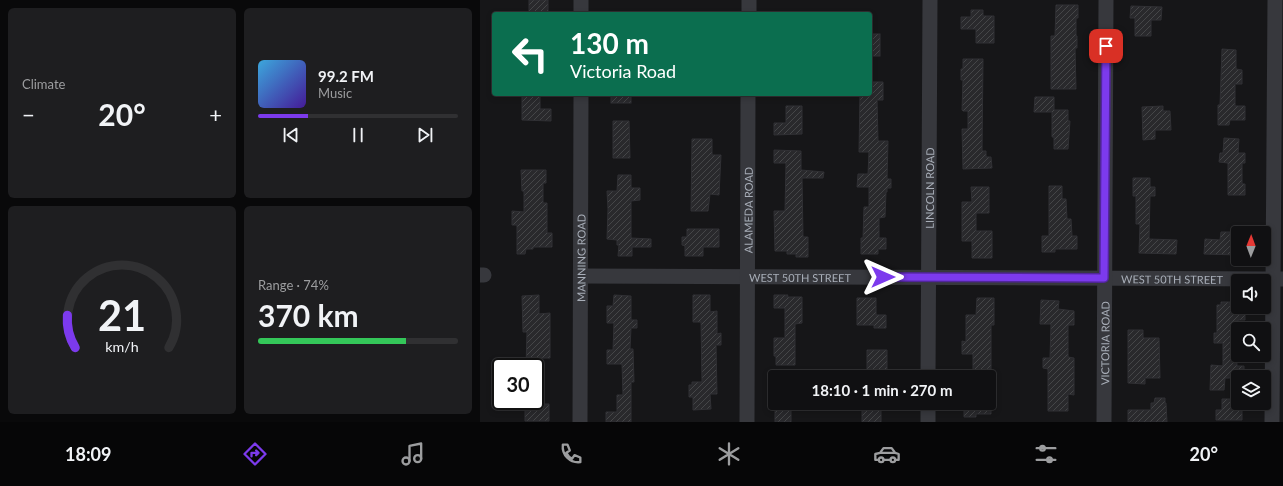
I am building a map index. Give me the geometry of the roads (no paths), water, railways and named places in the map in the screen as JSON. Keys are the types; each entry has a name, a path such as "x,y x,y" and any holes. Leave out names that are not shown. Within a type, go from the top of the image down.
{"street":[{"path":"581,0 581,12"},
{"path":"748,12 749,0"},
{"name":"LINCOLN ROAD","path":"928,370 930,0"},
{"name":"VICTORIA ROAD","path":"1104,422 1106,0"},
{"path":"1272,422 1278,279 1279,73 1275,0"},
{"name":"MANNING ROAD","path":"580,422 581,96"},
{"name":"ALAMEDA ROAD","path":"748,96 748,422"},
{"name":"WEST 50TH STREET","path":"581,276 1278,279"},
{"path":"928,410 928,422"}]}
